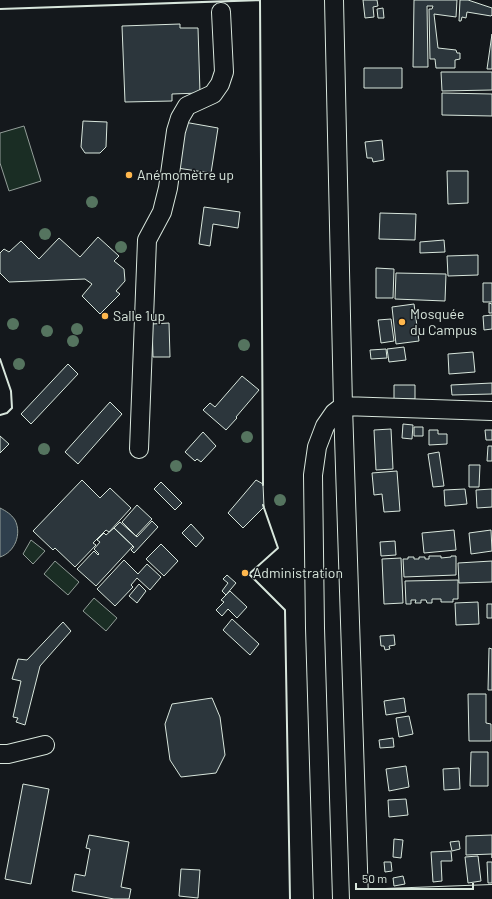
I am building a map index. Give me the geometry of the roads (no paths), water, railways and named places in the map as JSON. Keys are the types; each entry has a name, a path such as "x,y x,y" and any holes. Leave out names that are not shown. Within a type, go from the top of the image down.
{"street":[{"path":"334,0 343,406 359,899 492,894"},
{"path":"139,448 147,240 162,212 168,188 176,132 180,118 187,106 214,94 220,84 224,72 221,12"},
{"path":"323,899 315,628 313,475 317,447 325,426 334,413 343,406 492,412"},
{"path":"0,754 8,754 45,745"}],"water":[{"path":"0,508 15,520 18,531 16,542 13,547 5,555 0,557"}],"place":[{"name":"Anémomètre up","path":"129,175"},
{"name":"Salle 1up","path":"105,316"},
{"name":"Mosquée du Campus","path":"402,322"},
{"name":"Administration","path":"245,573"}]}
